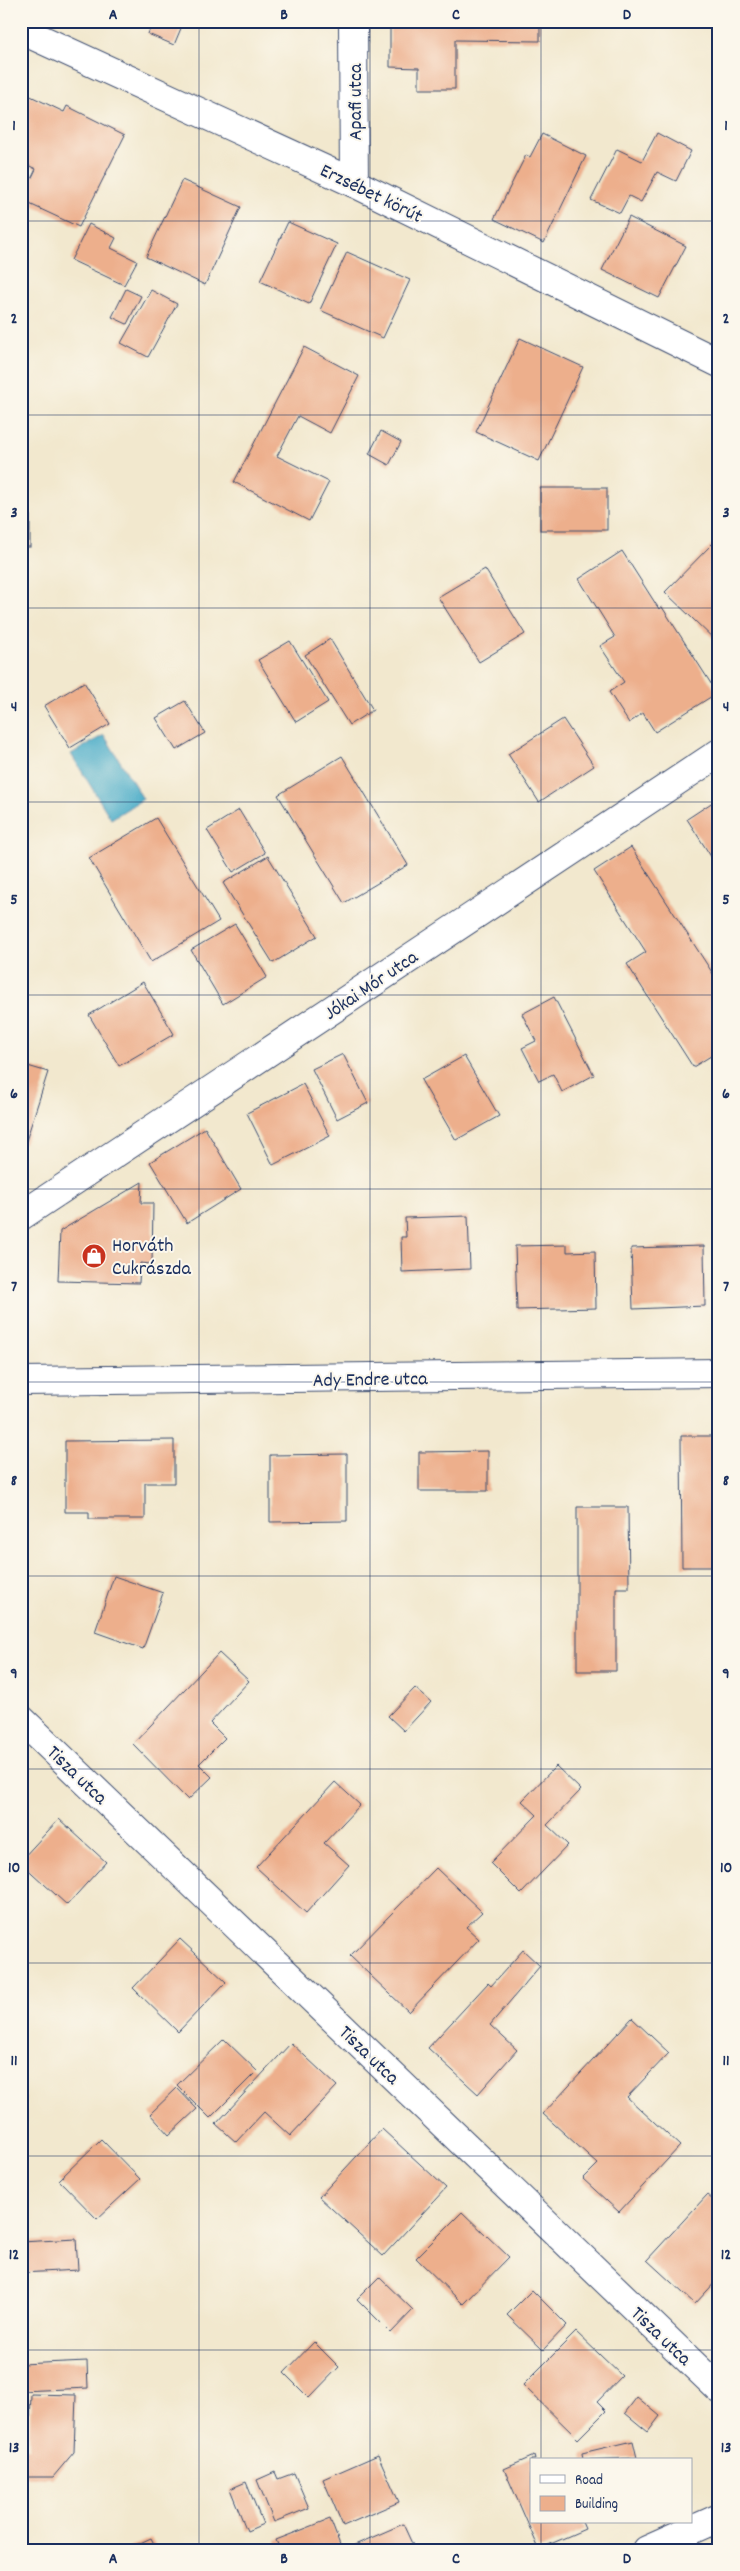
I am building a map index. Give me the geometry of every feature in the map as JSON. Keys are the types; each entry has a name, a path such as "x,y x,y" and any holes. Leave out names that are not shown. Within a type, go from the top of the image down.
{"street":[{"name":"Apafi utca","path":"353,21 354,183"},
{"name":"Erzsébet körút","path":"21,30 354,183 719,363"},
{"name":"Jókai Mór utca","path":"21,1216 719,753"},
{"name":"Ady Endre utca","path":"21,1381 719,1373"},
{"name":"Tisza utca","path":"21,1719 719,2389"},
{"path":"647,2550 719,2518"}],"water":[{"path":"104,735 143,799 111,819 71,754"}],"building":[{"path":"153,21 184,21 174,45 148,34"},
{"path":"390,21 540,21 540,41 455,40 455,89 419,89 419,68 390,67"},
{"path":"22,92 64,112 67,106 125,135 79,227 21,200 36,169 21,162"},
{"path":"657,133 691,151 676,181 657,172 641,202 629,196 620,213 591,200 617,149 642,161"},
{"path":"542,134 586,156 544,243 494,219 526,155 530,157"},
{"path":"182,180 241,207 205,285 146,257"},
{"path":"629,217 686,246 659,298 602,270"},
{"path":"288,222 337,244 309,304 260,281"},
{"path":"89,224 116,238 111,248 137,261 124,285 71,260"},
{"path":"347,252 410,280 383,338 320,310"},
{"path":"126,289 141,296 127,324 112,317"},
{"path":"151,290 177,304 148,357 121,343"},
{"path":"520,338 583,367 539,461 476,432"},
{"path":"304,347 359,376 330,433 298,416 277,456 329,482 309,521 234,482"},
{"path":"381,431 401,442 389,465 369,454"},
{"path":"540,488 607,488 607,530 540,530"},
{"path":"21,507 30,507 30,547 21,547"},
{"path":"712,544 719,550 719,644 665,592"},
{"path":"622,551 659,609 662,607 717,693 655,732 643,713 629,723 609,692 624,682 600,646 615,637 579,579"},
{"path":"485,569 525,634 479,662 438,597"},
{"path":"330,639 373,710 349,725 305,655"},
{"path":"290,641 328,702 296,722 258,660"},
{"path":"84,682 110,724 70,748 44,706"},
{"path":"185,701 205,733 176,750 156,718"},
{"path":"563,719 594,766 539,802 508,754"},
{"path":"342,756 408,865 344,903 278,795"},
{"path":"719,798 719,869 687,819"},
{"path":"239,810 265,853 233,872 207,830"},
{"path":"156,818 219,921 151,962 89,858"},
{"path":"631,847 719,983 719,1051 693,1067 627,964 646,952 594,871"},
{"path":"268,856 317,936 273,963 223,883"},
{"path":"235,924 267,977 223,1004 191,950"},
{"path":"143,982 174,1034 119,1066 89,1015"},
{"path":"554,997 594,1075 562,1092 553,1074 539,1081 522,1048 536,1041 522,1014"},
{"path":"343,1054 368,1103 337,1119 312,1069"},
{"path":"464,1056 499,1116 456,1140 421,1080"},
{"path":"21,1064 48,1072 25,1144 21,1143"},
{"path":"303,1084 330,1136 273,1165 247,1113"},
{"path":"205,1128 241,1189 187,1223 150,1162"},
{"path":"142,1182 141,1203 153,1203 152,1264 140,1263 139,1283 58,1281 60,1231"},
{"path":"468,1216 470,1269 402,1272 401,1237 406,1237 405,1218"},
{"path":"567,1245 567,1252 595,1251 596,1308 517,1310 515,1246"},
{"path":"704,1246 705,1306 633,1309 631,1248"},
{"path":"681,1436 718,1436 719,1497 713,1497 713,1510 719,1510 719,1567 682,1567"},
{"path":"174,1440 174,1483 145,1483 145,1519 89,1519 89,1512 65,1512 65,1441"},
{"path":"488,1451 488,1491 419,1491 419,1452"},
{"path":"347,1454 347,1521 270,1522 270,1455"},
{"path":"577,1507 628,1507 629,1588 616,1588 616,1671 577,1671"},
{"path":"114,1576 163,1593 143,1649 95,1632"},
{"path":"219,1653 249,1681 210,1723 225,1738 199,1764 212,1777 188,1800 133,1744"},
{"path":"415,1688 431,1702 404,1731 388,1716"},
{"path":"556,1766 581,1790 547,1825 568,1845 521,1894 490,1863 537,1815 522,1801"},
{"path":"335,1782 360,1805 324,1843 349,1865 306,1913 256,1867"},
{"path":"59,1819 106,1862 67,1905 21,1863 21,1860"},
{"path":"436,1868 482,1912 466,1927 479,1939 409,2012 350,1956"},
{"path":"180,1939 226,1982 178,2032 133,1988"},
{"path":"523,1950 540,1966 490,2025 517,2050 478,2094 428,2048 488,1983 491,1986"},
{"path":"632,2018 669,2053 627,2097 680,2146 619,2212 583,2179 598,2164 543,2114"},
{"path":"224,2039 257,2071 210,2118 177,2085"},
{"path":"291,2043 337,2086 290,2136 264,2112 236,2142 216,2124"},
{"path":"177,2088 197,2109 169,2135 150,2114"},
{"path":"21,2097 26,2097 26,2122 21,2122"},
{"path":"382,2129 446,2188 383,2256 319,2197"},
{"path":"101,2139 140,2179 97,2219 59,2180"},
{"path":"707,2195 719,2205 719,2227 716,2230 719,2232 719,2278 695,2304 647,2260"},
{"path":"462,2212 509,2257 463,2304 416,2258"},
{"path":"76,2239 78,2270 21,2273 21,2242"},
{"path":"379,2277 413,2310 391,2333 357,2299"},
{"path":"532,2290 567,2325 543,2350 507,2315"},
{"path":"576,2332 622,2376 597,2402 606,2411 578,2439 523,2385"},
{"path":"314,2342 339,2367 309,2398 284,2373"},
{"path":"87,2361 88,2388 21,2391 21,2364"},
{"path":"31,2394 76,2395 74,2452 53,2477 21,2477 21,2448 29,2448"},
{"path":"637,2397 660,2416 648,2432 625,2413"},
{"path":"633,2441 637,2458 583,2458 582,2453"},
{"path":"378,2455 399,2502 343,2526 323,2479"},
{"path":"534,2456 534,2458 530,2458 530,2524 583,2524 585,2529 539,2549 504,2469"},
{"path":"275,2472 278,2479 294,2473 309,2508 274,2522 257,2480"},
{"path":"246,2482 263,2524 247,2531 230,2489"},
{"path":"330,2519 342,2550 280,2550 276,2540"},
{"path":"403,2524 415,2550 352,2550 350,2547"},
{"path":"151,2538 157,2550 125,2550"}],"place":[{"name":"Horváth Cukrászda","path":"94,1256"}]}
